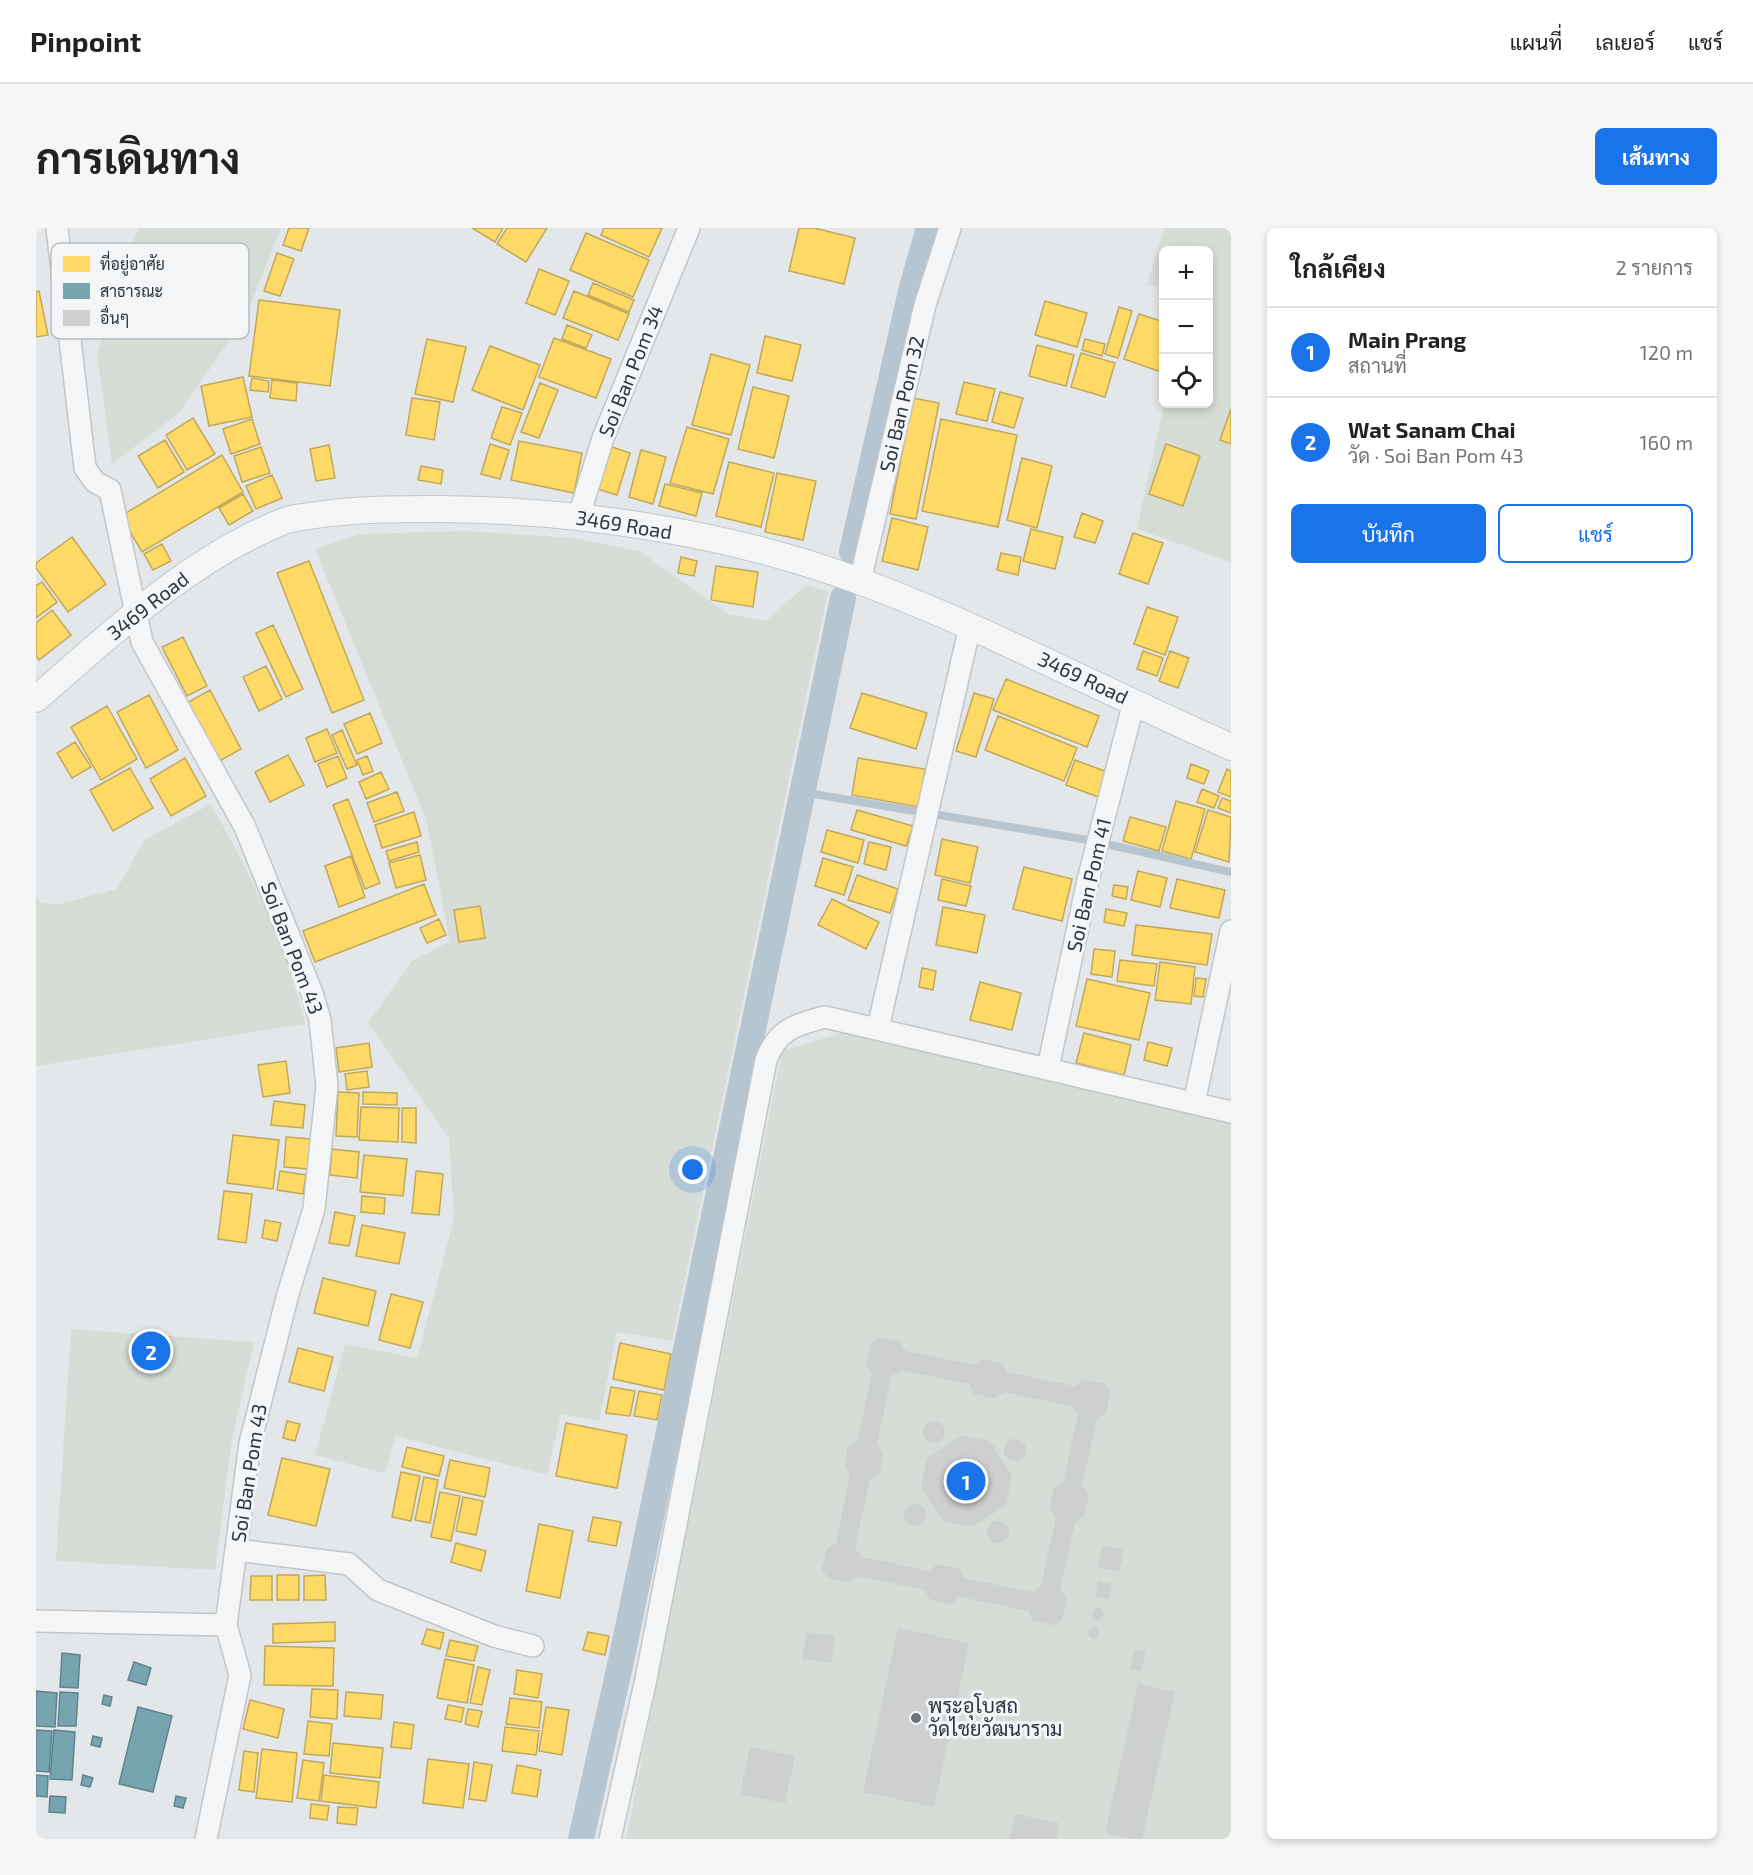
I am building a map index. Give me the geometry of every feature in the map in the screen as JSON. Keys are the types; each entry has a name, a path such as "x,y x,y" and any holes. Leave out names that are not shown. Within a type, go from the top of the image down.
{"street":[{"name":"Soi Ban Pom 43","path":"57,228 59,243"},
{"name":"Soi Ban Pom 34","path":"579,516 603,438 689,228"},
{"name":"Soi Ban Pom 32","path":"860,581 925,305 950,228"},
{"name":"Soi Ban Pom 43","path":"70,339 85,468 95,482 110,490 142,642 245,827 312,993 320,1020 327,1086 314,1209 288,1294 250,1443 226,1625"},
{"name":"3469 Road","path":"36,699 135,613 189,574 235,544 287,520 360,508 460,509 579,516 743,545 860,581 970,626 1231,747"},
{"path":"878,1028 970,626"},
{"name":"Soi Ban Pom 41","path":"1048,1068 1088,880 1134,702"},
{"path":"1194,1103 1231,931"},
{"path":"610,1839 646,1679 766,1060 773,1042 797,1025 825,1017 1231,1112"},
{"path":"237,1550 349,1564 378,1590 494,1635 533,1646"},
{"path":"36,1621 226,1625 240,1675 206,1839"}],"shaded area":[{"path":"138,228 281,228 249,308 249,243 133,243"},
{"path":"1165,228 1231,228 1231,562 1137,529 1163,408 1213,408 1213,246 1159,246"},
{"path":"1159,247 1159,288 1147,284"},
{"path":"102,339 230,339 179,413 112,464 97,354"},
{"path":"465,531 575,538 639,551 728,614 766,621 806,585 828,591 672,1341 617,1332 599,1421 561,1414 547,1475 396,1436 385,1473 315,1455 345,1344 417,1358 454,1219 449,1138 368,1023 412,961 450,941 426,819 315,549 360,534"},
{"path":"211,804 240,857 278,938 305,1024 36,1066 36,892 40,902 55,905 117,889 144,840"},
{"path":"848,1031 1231,1122 1231,1839 626,1839 782,1051"},
{"path":"71,1329 254,1342 232,1439 215,1570 56,1561"}],"building: ที่อยู่อาศัย":[{"path":"289,228 309,228 301,251 283,245"},
{"path":"472,228 503,228 495,242"},
{"path":"507,228 547,228 526,262 497,244"},
{"path":"604,228 662,228 649,257 601,235"},
{"path":"799,228 814,228 855,238 844,284 789,271"},
{"path":"586,233 649,260 633,297 570,270"},
{"path":"277,253 294,259 280,296 264,291"},
{"path":"539,269 569,281 555,315 526,303"},
{"path":"593,283 634,300 629,312 588,295"},
{"path":"39,291 48,335 36,337 36,292"},
{"path":"574,291 629,314 618,340 563,318"},
{"path":"259,300 340,310 330,386 249,376"},
{"path":"1045,301 1087,313 1077,347 1035,335"},
{"path":"1119,307 1132,311 1118,358 1105,354"},
{"path":"1139,314 1159,320 1159,371 1124,359"},
{"path":"567,325 592,335 586,348 562,339"},
{"path":"765,336 801,345 792,381 757,373"},
{"path":"554,338 611,359 596,398 539,377"},
{"path":"427,339 466,347 453,402 415,394"},
{"path":"1085,339 1105,344 1102,356 1082,350"},
{"path":"1037,345 1074,355 1066,386 1029,376"},
{"path":"490,346 540,365 523,410 472,390"},
{"path":"1081,353 1115,363 1105,397 1071,387"},
{"path":"711,354 750,365 731,435 692,425"},
{"path":"243,377 252,417 209,426 201,386"},
{"path":"252,378 269,381 268,392 250,390"},
{"path":"272,380 297,383 296,401 270,398"},
{"path":"964,382 995,389 987,421 956,414"},
{"path":"540,383 558,390 539,438 521,432"},
{"path":"753,387 789,396 774,458 738,449"},
{"path":"1000,392 1023,398 1014,428 992,422"},
{"path":"412,398 440,402 434,440 406,435"},
{"path":"913,398 939,403 916,519 890,514"},
{"path":"502,407 522,413 510,445 491,438"},
{"path":"1231,409 1231,444 1220,440"},
{"path":"193,418 215,454 187,470 166,435"},
{"path":"252,419 260,444 231,454 223,429"},
{"path":"941,419 1017,435 998,527 922,511"},
{"path":"687,427 729,439 713,494 670,483"},
{"path":"165,440 184,472 158,488 138,456"},
{"path":"519,441 582,453 574,493 511,480"},
{"path":"490,444 509,450 500,479 481,474"},
{"path":"1166,444 1200,456 1183,506 1149,494"},
{"path":"329,445 335,478 316,481 310,449"},
{"path":"261,447 270,473 242,482 234,456"},
{"path":"612,447 630,453 617,495 598,489"},
{"path":"641,450 666,457 653,504 629,497"},
{"path":"222,455 243,492 142,552 121,516"},
{"path":"1022,458 1052,466 1037,528 1007,520"},
{"path":"729,462 774,473 761,527 716,516"},
{"path":"421,466 443,470 441,484 418,480"},
{"path":"777,473 816,481 803,540 765,532"},
{"path":"272,475 282,498 256,509 246,486"},
{"path":"665,484 702,493 696,516 659,506"},
{"path":"243,494 253,511 229,525 219,508"},
{"path":"1082,513 1103,521 1095,543 1074,537"},
{"path":"892,518 928,527 918,570 882,561"},
{"path":"1031,529 1063,537 1055,569 1023,561"},
{"path":"1133,533 1163,543 1148,584 1119,574"},
{"path":"72,537 106,584 68,612 36,568 36,563"},
{"path":"162,544 171,561 153,570 144,554"},
{"path":"1001,553 1021,557 1018,575 997,570"},
{"path":"681,557 697,561 694,576 678,573"},
{"path":"309,561 364,700 332,713 277,573"},
{"path":"716,566 758,572 753,607 711,600"},
{"path":"42,582 57,602 36,618 36,586"},
{"path":"1147,607 1178,617 1165,655 1134,644"},
{"path":"52,610 71,635 39,660 36,656 36,623"},
{"path":"273,625 303,689 286,697 256,633"},
{"path":"183,637 207,686 187,696 162,647"},
{"path":"1143,651 1163,658 1157,676 1137,669"},
{"path":"1170,651 1189,658 1178,688 1159,681"},
{"path":"266,666 282,699 259,711 243,677"},
{"path":"1006,679 1099,716 1087,747 993,710"},
{"path":"210,690 241,749 216,763 185,704"},
{"path":"862,693 927,713 916,749 850,728"},
{"path":"974,693 994,699 976,757 956,751"},
{"path":"149,695 178,750 146,768 117,712"},
{"path":"107,706 137,759 101,780 71,727"},
{"path":"370,713 382,743 357,754 344,724"},
{"path":"998,716 1077,748 1064,781 985,750"},
{"path":"327,729 337,753 315,762 306,738"},
{"path":"342,730 357,765 347,769 332,735"},
{"path":"75,742 91,767 72,778 57,753"},
{"path":"288,755 304,785 270,802 255,772"},
{"path":"338,756 347,778 327,787 318,764"},
{"path":"367,756 373,771 363,775 357,760"},
{"path":"185,758 206,796 171,816 150,779"},
{"path":"858,758 925,769 919,807 852,795"},
{"path":"1075,760 1110,773 1101,798 1066,785"},
{"path":"1191,764 1209,771 1204,784 1187,778"},
{"path":"130,768 153,808 113,831 90,790"},
{"path":"1227,769 1231,771 1231,797 1218,792"},
{"path":"381,772 389,789 366,799 359,782"},
{"path":"1202,789 1219,796 1214,808 1197,802"},
{"path":"397,792 404,811 374,822 367,803"},
{"path":"1222,798 1231,801 1231,813 1218,808"},
{"path":"348,799 380,883 365,889 333,805"},
{"path":"1176,801 1205,809 1191,859 1162,851"},
{"path":"857,810 913,826 906,846 851,830"},
{"path":"1208,810 1231,817 1229,862 1195,852"},
{"path":"414,812 421,836 382,848 375,825"},
{"path":"1130,817 1166,827 1159,851 1123,841"},
{"path":"827,830 864,840 858,863 821,852"},
{"path":"942,839 978,847 970,883 935,875"},
{"path":"417,842 419,852 389,861 386,851"},
{"path":"869,842 891,847 886,870 864,864"},
{"path":"420,855 426,880 396,888 389,863"},
{"path":"351,856 365,897 339,907 325,866"},
{"path":"823,858 853,867 844,895 815,886"},
{"path":"1024,867 1072,879 1062,921 1013,909"},
{"path":"1138,871 1167,878 1160,907 1131,900"},
{"path":"857,875 898,889 890,913 848,900"},
{"path":"942,879 971,886 966,906 938,900"},
{"path":"1177,879 1225,890 1219,918 1170,908"},
{"path":"424,884 436,915 315,962 303,931"},
{"path":"1114,885 1128,887 1126,899 1112,896"},
{"path":"832,899 879,922 866,949 818,925"},
{"path":"480,906 485,938 459,942 454,910"},
{"path":"943,907 985,915 977,953 936,945"},
{"path":"1106,909 1127,913 1124,926 1104,922"},
{"path":"439,919 446,935 427,943 420,928"},
{"path":"1136,925 1212,934 1207,965 1132,955"},
{"path":"1094,949 1115,951 1112,977 1091,974"},
{"path":"1120,960 1157,964 1154,986 1117,981"},
{"path":"1160,962 1195,967 1191,1004 1155,1000"},
{"path":"922,968 936,971 933,990 919,987"},
{"path":"1196,978 1206,979 1203,997 1194,996"},
{"path":"1087,979 1150,993 1139,1040 1076,1026"},
{"path":"980,982 1021,993 1012,1030 970,1020"},
{"path":"1084,1033 1131,1045 1124,1075 1076,1063"},
{"path":"1148,1042 1172,1048 1167,1066 1144,1060"},
{"path":"369,1043 372,1067 339,1072 336,1048"},
{"path":"286,1061 290,1093 263,1097 258,1065"},
{"path":"367,1071 369,1087 347,1090 345,1074"},
{"path":"338,1092 359,1093 357,1137 336,1136"},
{"path":"363,1092 397,1093 397,1105 363,1104"},
{"path":"274,1101 305,1105 303,1128 271,1125"},
{"path":"361,1107 399,1108 398,1142 359,1140"},
{"path":"402,1108 416,1108 416,1143 402,1142"},
{"path":"233,1135 279,1140 273,1189 227,1183"},
{"path":"286,1137 311,1139 308,1169 284,1167"},
{"path":"332,1149 359,1152 357,1178 330,1175"},
{"path":"364,1155 407,1159 403,1196 360,1192"},
{"path":"280,1171 306,1175 303,1194 277,1190"},
{"path":"416,1171 443,1174 439,1215 412,1213"},
{"path":"224,1191 252,1194 246,1243 218,1239"},
{"path":"362,1196 385,1198 384,1214 361,1212"},
{"path":"335,1212 355,1216 349,1246 329,1243"},
{"path":"265,1220 281,1223 277,1241 262,1238"},
{"path":"362,1225 405,1233 399,1264 356,1256"},
{"path":"323,1278 376,1291 368,1326 314,1313"},
{"path":"391,1294 423,1302 410,1348 379,1340"},
{"path":"620,1343 671,1354 664,1390 613,1379"},
{"path":"298,1348 333,1357 324,1391 289,1382"},
{"path":"611,1387 635,1391 630,1416 606,1413"},
{"path":"639,1391 662,1395 657,1420 634,1416"},
{"path":"287,1421 300,1424 295,1441 283,1438"},
{"path":"566,1423 627,1435 617,1488 556,1476"},
{"path":"407,1447 444,1456 439,1476 402,1467"},
{"path":"282,1458 330,1469 316,1526 268,1515"},
{"path":"450,1460 490,1468 485,1497 444,1488"},
{"path":"401,1472 420,1476 411,1521 392,1517"},
{"path":"424,1477 438,1480 430,1523 415,1520"},
{"path":"440,1492 460,1496 451,1541 431,1537"},
{"path":"463,1497 483,1501 476,1535 456,1531"},
{"path":"593,1517 621,1522 616,1546 588,1541"},
{"path":"539,1524 573,1531 560,1598 526,1591"},
{"path":"456,1543 486,1551 481,1571 451,1562"},
{"path":"277,1575 299,1575 299,1600 277,1600"},
{"path":"325,1575 326,1600 304,1600 304,1576"},
{"path":"251,1576 272,1576 272,1600 250,1600"},
{"path":"335,1622 335,1641 273,1643 273,1624"},
{"path":"427,1629 444,1633 440,1649 422,1644"},
{"path":"588,1632 609,1636 605,1655 583,1650"},
{"path":"450,1640 478,1646 474,1661 446,1656"},
{"path":"265,1646 334,1648 333,1686 264,1685"},
{"path":"445,1659 474,1665 467,1703 437,1698"},
{"path":"478,1667 490,1670 482,1705 470,1703"},
{"path":"517,1670 542,1674 538,1698 514,1694"},
{"path":"312,1689 338,1690 337,1719 310,1717"},
{"path":"346,1692 383,1695 381,1719 344,1716"},
{"path":"510,1698 542,1702 539,1728 506,1724"},
{"path":"250,1700 284,1709 278,1738 243,1729"},
{"path":"448,1705 464,1708 461,1722 445,1719"},
{"path":"546,1707 569,1710 562,1755 539,1751"},
{"path":"468,1709 482,1711 478,1727 465,1724"},
{"path":"308,1721 332,1724 329,1756 304,1754"},
{"path":"394,1722 414,1725 411,1749 391,1747"},
{"path":"505,1727 539,1731 536,1755 502,1751"},
{"path":"333,1743 383,1748 380,1778 330,1773"},
{"path":"262,1749 297,1753 292,1802 256,1798"},
{"path":"244,1751 258,1753 254,1792 239,1790"},
{"path":"428,1759 469,1764 463,1808 423,1803"},
{"path":"303,1760 324,1763 319,1801 297,1798"},
{"path":"474,1762 492,1765 486,1801 469,1799"},
{"path":"517,1765 541,1770 537,1797 512,1793"},
{"path":"324,1775 379,1782 376,1808 321,1801"},
{"path":"311,1804 329,1806 327,1820 310,1818"},
{"path":"338,1807 358,1808 356,1825 337,1823"}],"building: สาธารณะ":[{"path":"62,1653 80,1655 78,1688 60,1687"},
{"path":"134,1662 151,1668 146,1685 128,1680"},
{"path":"36,1691 57,1693 55,1727 36,1726"},
{"path":"60,1692 78,1693 76,1726 58,1726"},
{"path":"104,1695 112,1697 110,1706 102,1704"},
{"path":"138,1707 172,1716 153,1792 119,1784"},
{"path":"36,1730 52,1731 49,1772 36,1771"},
{"path":"54,1730 75,1732 72,1780 50,1779"},
{"path":"93,1736 102,1738 100,1747 91,1745"},
{"path":"36,1775 48,1776 47,1797 36,1796"},
{"path":"83,1775 93,1778 90,1787 81,1785"},
{"path":"50,1796 66,1797 65,1813 49,1812"},
{"path":"176,1796 186,1798 183,1808 174,1806"}],"building: อื่นๆ":[{"path":"879,1337 900,1341 905,1351 973,1365 982,1359 1002,1363 1008,1372 1075,1386 1084,1379 1105,1384 1110,1392 1106,1414 1097,1419 1082,1486 1089,1495 1084,1516 1075,1522 1060,1590 1067,1598 1062,1620 1054,1625 1033,1621 1028,1611 960,1597 951,1604 930,1600 925,1590 857,1576 849,1583 828,1578 822,1570 827,1549 836,1543 850,1475 844,1467 848,1446 858,1440 872,1373 866,1364 871,1343","holes":["901,1370 969,1384 974,1394 995,1398 1004,1392 1071,1406 1078,1415 1063,1483 1054,1488 1049,1509 1056,1518 1041,1586 1032,1592 964,1578 959,1569 938,1564 929,1571 862,1557 855,1548 870,1479 879,1474 884,1453 877,1444 891,1377"]},
{"path":"934,1421 942,1424 945,1432 942,1440 934,1443 926,1440 923,1432 926,1424"},
{"path":"961,1436 990,1441 1012,1476 1006,1505 972,1527 943,1521 921,1487 927,1458"},
{"path":"1015,1439 1023,1442 1026,1450 1023,1458 1015,1461 1007,1458 1004,1450 1007,1442"},
{"path":"915,1504 923,1507 926,1515 923,1523 915,1526 907,1523 904,1515 907,1507"},
{"path":"998,1521 1006,1524 1009,1532 1006,1540 998,1543 990,1540 987,1532 990,1524"},
{"path":"1103,1545 1124,1550 1119,1572 1097,1567"},
{"path":"1098,1581 1112,1584 1109,1599 1095,1596"},
{"path":"1100,1608 1104,1614 1100,1620 1096,1620 1092,1612"},
{"path":"1096,1627 1100,1633 1096,1639 1092,1639 1088,1631"},
{"name":"พระอุโบสถ วัดไชยวัฒนาราม","path":"898,1628 969,1643 934,1807 863,1792"},
{"path":"807,1632 835,1636 831,1663 802,1659"},
{"path":"1135,1649 1146,1651 1141,1671 1130,1669"},
{"path":"1138,1684 1175,1692 1142,1839 1132,1839 1105,1833"},
{"path":"750,1747 795,1756 785,1803 740,1794"},
{"path":"1015,1814 1059,1823 1056,1839 1009,1839"}],"waterway":[{"path":"852,552 912,287 929,228"},
{"path":"581,1839 621,1661 843,598"},
{"path":"802,792 920,812"},
{"path":"933,814 1088,840"},
{"path":"1106,844 1231,872"}],"place":[{"name":"Wat Sanam Chai","path":"151,1351"},
{"name":"Main Prang","path":"966,1481"},
{"name":"พระอุโบสถ วัดไชยวัฒนาราม","path":"916,1718"}]}
